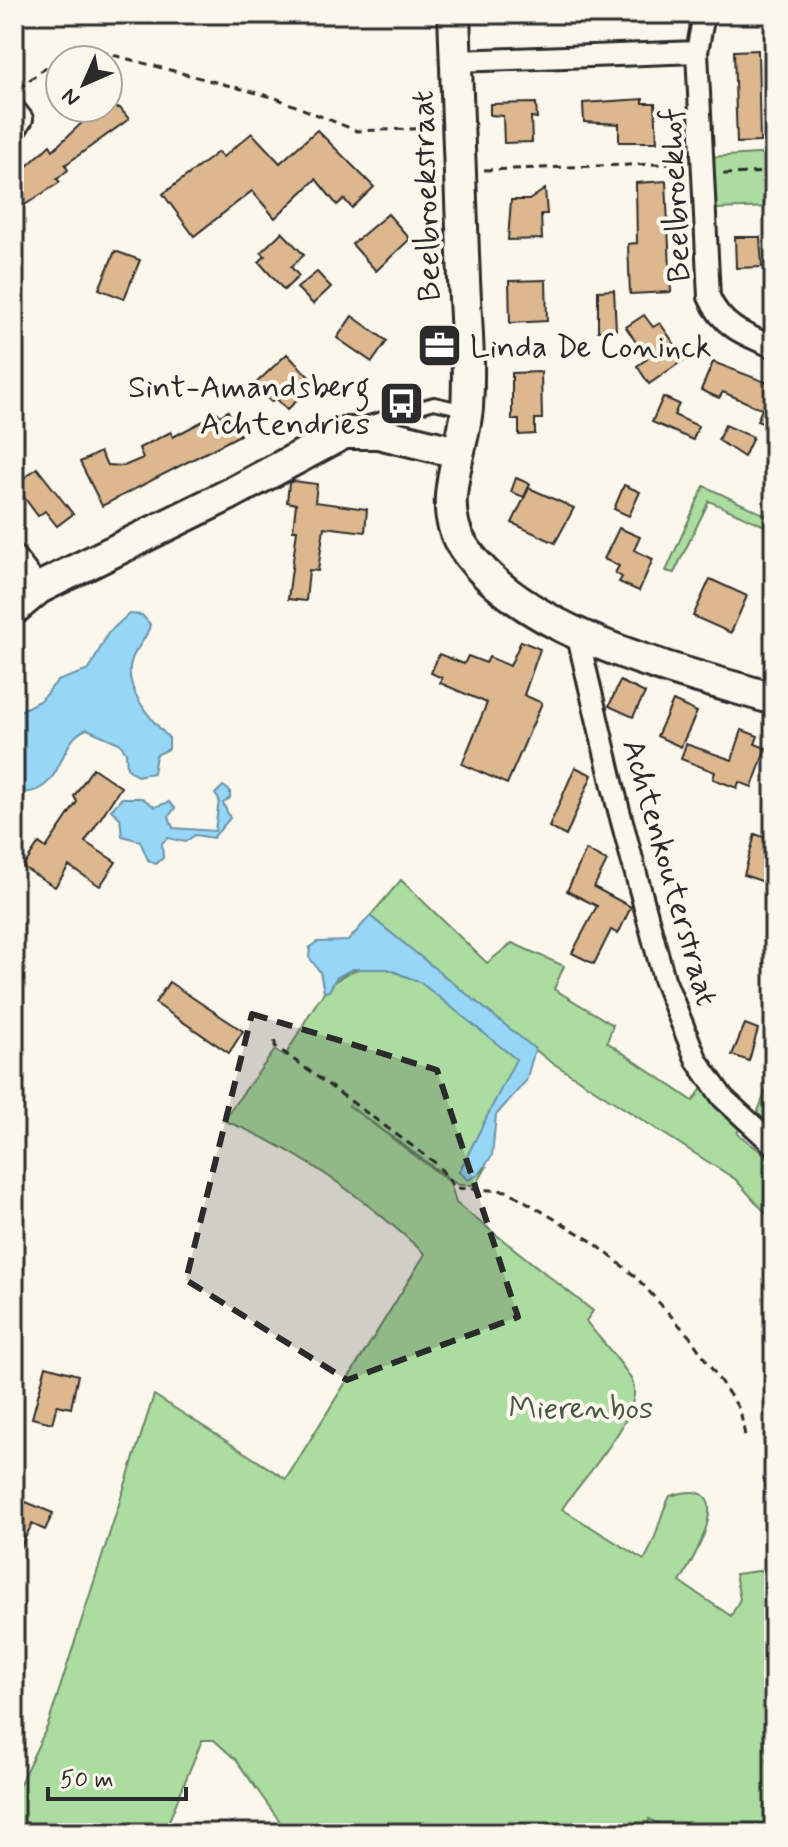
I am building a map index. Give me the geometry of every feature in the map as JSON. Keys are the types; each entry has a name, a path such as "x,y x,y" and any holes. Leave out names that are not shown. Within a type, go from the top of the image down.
{"street":[{"name":"Beelbroekstraat","path":"454,14 467,411 457,452 452,505 456,533 485,572 516,597 577,633 651,663 774,699"},
{"name":"Beelbroekhof","path":"704,14 697,52 709,297 716,314 731,328 774,347"},
{"path":"456,61 697,52"},
{"path":"14,109 22,119 14,132"},
{"path":"14,609 39,588 230,494 334,437 355,431 457,452"},
{"path":"14,556 39,588"},
{"name":"Achtenkouterstraat","path":"577,633 617,803 664,979 697,1061 723,1098 774,1145"}],"lane":[{"path":"355,431 378,418 434,403 467,411"}],"path":[{"path":"14,96 17,89 75,45 276,98 357,131 458,128"},
{"path":"461,171 703,168 774,172"},
{"path":"275,1041 275,1046 437,1164 455,1188 508,1191 593,1242 636,1277 690,1337 740,1410 746,1441"}],"highlighted area":[{"path":"252,1014 437,1070 518,1317 347,1380 186,1280"}],"green space":[{"path":"774,153 774,207 714,209 711,157"},
{"path":"704,486 774,519 774,530 709,501 674,573 666,571"},
{"path":"401,880 487,963 512,943 564,966 554,989 613,1025 607,1042 693,1101 705,1084 744,1123 737,1133 774,1162 774,1222 735,1179 548,1060 370,916"},
{"name":"Mierenbos","path":"388,969 420,982 517,1059 459,1172 478,1175 487,1166 476,1185 458,1185 348,1105 450,1182 456,1203 593,1311 586,1321 632,1381 634,1395 621,1428 562,1509 644,1560 670,1496 692,1492 704,1496 709,1506 708,1520 703,1537 680,1582 731,1616 740,1599 735,1574 774,1569 774,1833 677,1833 649,1819 647,1833 288,1833 236,1760 214,1740 202,1740 164,1833 14,1833 14,1796 48,1725 154,1395 286,1479 425,1254 330,1178 278,1145 223,1120 275,1050 285,1056 328,988 352,971"},
{"path":"774,1071 774,1135 756,1116"}],"water":[{"path":"129,614 142,615 150,624 132,659 130,670 134,692 169,738 169,749 156,755 153,773 137,776 127,768 126,752 119,743 87,729 72,740 47,783 36,790 14,795 14,714 41,700 57,681 89,670 108,633"},
{"path":"223,786 230,791 230,798 223,803 230,818 213,838 195,835 185,842 168,838 162,843 163,858 156,864 148,860 140,841 122,836 120,818 111,810 122,798 142,798 155,807 169,802 175,808 169,816 173,828 215,831 219,800 215,794"},
{"path":"370,916 535,1049 526,1081 496,1115 492,1156 478,1175 468,1180 459,1172 516,1059 420,982 388,969 352,969 336,978 329,991 324,992 320,972 309,957 310,947 317,942 348,941"}],"building":[{"path":"758,50 760,142 737,143 734,51"},
{"path":"643,99 643,103 655,103 657,142 619,142 619,124 584,122 583,103"},
{"path":"536,103 537,118 531,117 532,142 504,143 503,116 490,115 490,104"},
{"path":"81,124 122,124 65,165 68,170 57,179 60,182 14,212 14,178 50,145 53,150"},
{"path":"317,130 374,187 352,208 344,199 337,205 316,179 275,218 252,191 194,236 163,194 218,152 223,157 252,133 280,163"},
{"path":"666,181 671,292 630,294 628,244 637,243 636,183"},
{"path":"545,189 547,214 541,214 542,239 508,240 511,200 529,200"},
{"path":"388,214 410,239 376,271 352,244"},
{"path":"282,232 304,255 291,267 299,276 284,290 259,262 265,256 261,252"},
{"path":"735,237 760,237 762,267 736,268"},
{"path":"115,251 140,260 124,299 99,289"},
{"path":"317,272 331,287 313,304 297,288"},
{"path":"546,280 547,321 510,323 509,281"},
{"path":"614,290 616,330 598,331 598,291"},
{"path":"644,315 653,327 660,323 685,359 649,384 637,366 647,359 626,327"},
{"path":"352,316 387,341 372,362 337,338"},
{"path":"287,354 315,383 287,410 276,398 271,402 254,385"},
{"path":"713,362 773,385 774,382 774,428 757,421 762,409 723,392 719,398 701,390"},
{"path":"541,372 542,419 535,419 535,434 519,435 519,420 512,420 512,373"},
{"path":"663,397 679,404 674,415 698,426 693,440 652,422"},
{"path":"228,411 240,435 102,506 80,462 100,452 107,465 124,466 143,458 139,448 171,432 173,437 218,413 220,416"},
{"path":"725,425 753,437 744,457 718,440"},
{"path":"37,468 73,514 57,526 45,511 38,516 15,485"},
{"path":"516,478 530,484 524,497 511,492"},
{"path":"289,483 317,484 315,502 367,509 365,532 324,527 318,571 309,570 306,601 288,599 297,530 293,530 296,504 287,502"},
{"path":"624,485 640,492 629,516 614,509"},
{"path":"529,488 574,508 555,543 512,523"},
{"path":"619,528 640,537 634,550 653,559 639,591 619,582 622,577 615,573 619,566 604,559"},
{"path":"710,579 747,596 731,633 693,616"},
{"path":"521,641 540,649 524,695 542,703 507,784 462,764 487,703 440,683 442,678 431,673 439,654 464,664 468,656 486,663 489,657 510,666"},
{"path":"620,681 645,693 633,717 609,706"},
{"path":"673,701 697,712 681,747 657,736"},
{"path":"742,730 758,736 755,744 766,748 752,787 739,782 737,788 713,779 715,772 681,759 686,744 732,760"},
{"path":"575,767 592,775 566,836 549,827"},
{"path":"93,768 121,787 85,842 116,862 100,886 69,866 55,887 23,867 39,843 46,848 77,802 74,796"},
{"path":"755,834 774,841 774,876 770,875 767,883 744,875"},
{"path":"586,850 607,861 594,887 631,907 618,934 611,930 594,964 572,953 597,906 567,891"},
{"path":"169,982 243,1031 229,1053 155,1003"},
{"path":"745,1024 758,1029 749,1061 732,1055"},
{"path":"46,1366 78,1375 71,1408 57,1405 52,1423 32,1418"},
{"path":"16,1498 53,1513 45,1530 32,1524 14,1560"}],"place":[{"name":"Linda De Coninck","path":"439,346"},
{"name":"Sint-Amandsberg Achtendries","path":"401,404"}]}
